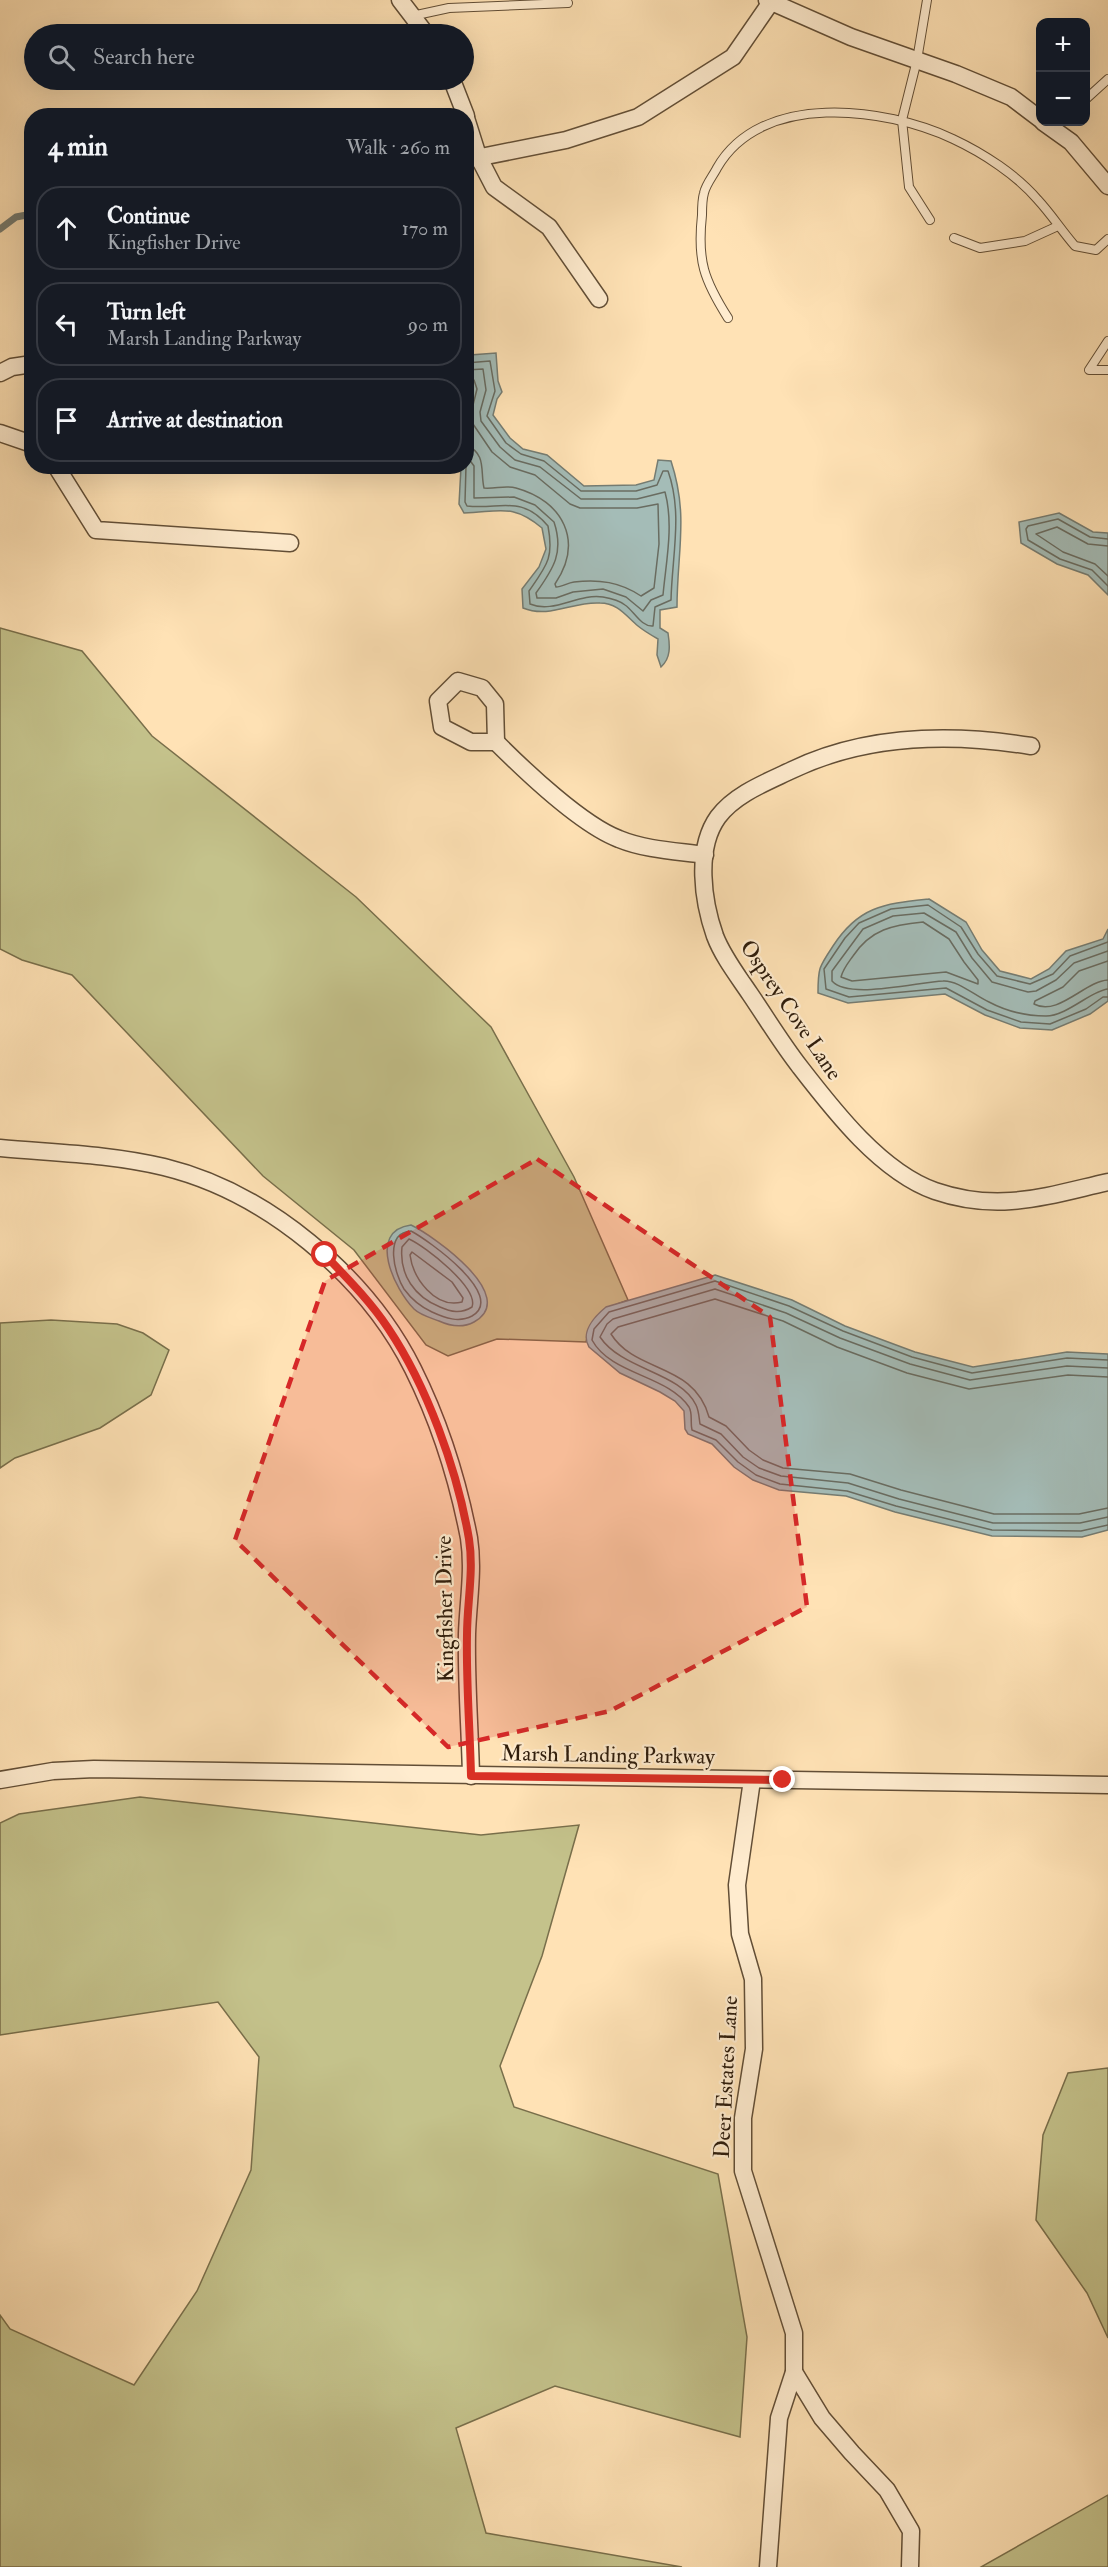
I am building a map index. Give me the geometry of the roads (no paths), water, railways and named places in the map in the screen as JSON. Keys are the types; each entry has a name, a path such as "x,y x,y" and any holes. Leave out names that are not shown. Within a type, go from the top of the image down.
{"street":[{"path":"400,0 418,24"},
{"path":"474,158 566,140 638,117 733,57 769,1 851,37 1011,97 1036,114"},
{"path":"456,90 463,108"},
{"path":"1053,126 1071,142 1108,186"},
{"path":"474,161 494,187 549,227 599,299"},
{"path":"0,373 24,366"},
{"path":"0,433 24,441"},
{"path":"61,474 96,530 290,543"},
{"name":"Osprey Cove Lane","path":"1031,746 947,737 896,741 853,748 814,760 754,788 718,818 709,834 704,873 709,912 716,936 728,962 788,1050 825,1099 882,1159 906,1177 934,1190 986,1202 1018,1202 1108,1182"},
{"path":"496,742 521,767 602,831 642,847 705,855"},
{"name":"Kingfisher Drive","path":"0,1148 116,1158 165,1167 210,1182 252,1203 292,1229 325,1255 359,1291 387,1326 412,1367 432,1412 456,1483 469,1539 471,1579 467,1635 471,1776"},
{"name":"Marsh Landing Parkway","path":"0,1780 52,1771 94,1769 1108,1785"},
{"name":"Deer Estates Lane","path":"752,1780 737,1885 740,1934 753,1979 754,2049 744,2118 744,2171 794,2333 794,2372 779,2418 768,2567"},
{"path":"794,2372 822,2418 887,2490 911,2531 910,2567"}],"lane":[{"path":"927,0 917,60 902,120 909,188 930,219"},
{"path":"412,16 449,8 568,3"},
{"path":"1090,95 1108,79"},
{"path":"728,318 707,285 699,242 704,191 726,152 759,129 805,113 854,112 902,120 953,139 996,163 1037,198 1075,246 1096,250 1108,238"},
{"path":"954,238 980,248 1025,241 1058,226"},
{"path":"1108,341 1089,370 1108,370"}],"water":[{"path":"496,353 498,381 502,392 497,399 493,415 510,438 523,449 547,455 584,486 636,485 654,480 658,460 671,461 680,499 681,534 677,607 660,610 660,628 668,633 669,647 667,660 661,667 657,655 658,639 612,605 580,604 543,612 523,608 522,589 539,567 546,549 542,528 532,520 514,512 464,513 459,504 461,474 474,474 474,355"},
{"path":"1059,513 1093,532 1108,533 1108,595 1088,575 1057,564 1021,543 1019,522"},
{"path":"929,899 966,922 982,950 1000,971 1031,979 1049,969 1066,951 1103,939 1108,929 1108,1001 1090,1014 1052,1030 1020,1028 985,1015 945,994 848,1003 818,993 822,964 833,946 853,922 874,909"},
{"path":"411,1225 453,1254 480,1283 487,1298 485,1311 474,1322 461,1326 452,1325 419,1313 399,1289 388,1262 387,1249 390,1238 397,1230"},
{"path":"715,1275 792,1300 845,1326 915,1352 973,1367 1067,1352 1108,1354 1108,1530 1082,1537 992,1536 895,1512 846,1496 779,1490 753,1480 734,1467 712,1444 688,1434 685,1429 684,1411 675,1401 620,1373 589,1347 586,1336 590,1325 606,1307"}],"waterway":[{"path":"0,229 16,217 24,216"}]}
